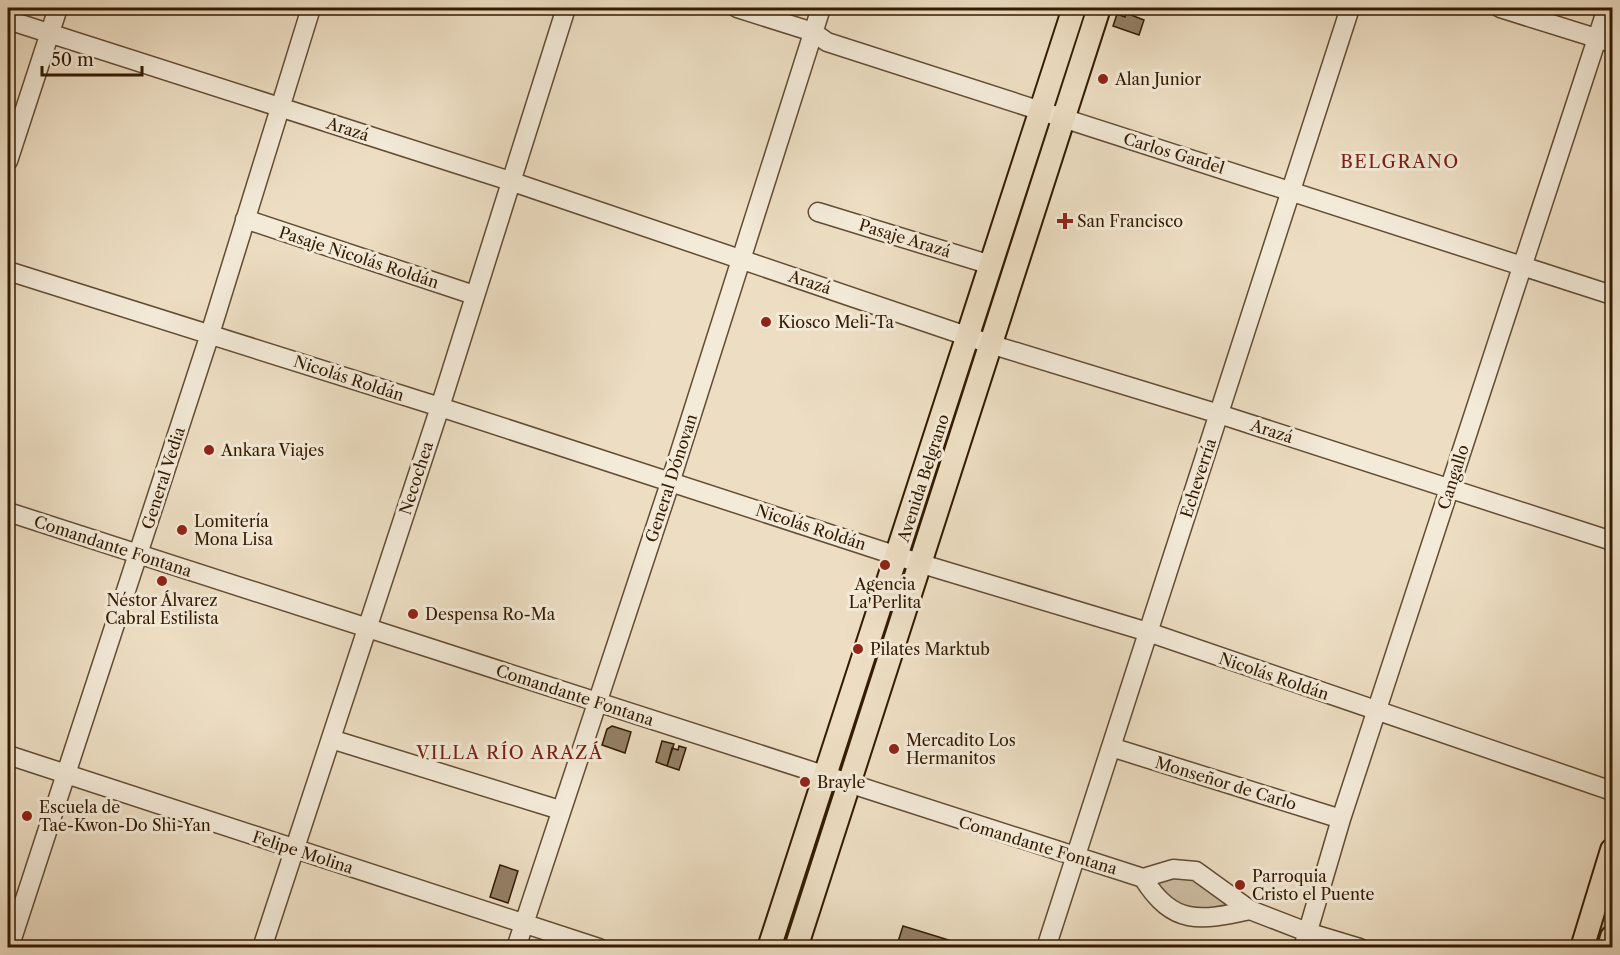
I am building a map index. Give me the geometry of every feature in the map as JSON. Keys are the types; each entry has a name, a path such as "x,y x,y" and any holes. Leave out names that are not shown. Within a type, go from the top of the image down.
{"main road":[{"name":"Avenida Belgrano","path":"770,948 1074,8"},
{"name":"Avenida Belgrano","path":"796,948 993,345 1099,8"},
{"path":"1582,948 1612,850"},
{"path":"1609,948 1612,937"}],"street":[{"path":"8,161 58,8"},
{"name":"General Vedia","path":"9,948 210,334 282,108 311,8"},
{"name":"Necochea","path":"262,948 440,407 566,8"},
{"name":"Carlos Gardel","path":"737,8 813,32 826,42 1041,109 1612,295"},
{"name":"General Dónovan","path":"516,948 670,483 820,8"},
{"name":"Echeverría","path":"1046,948 1350,8"},
{"path":"1500,8 1605,41"},
{"name":"Cangallo","path":"1305,940 1341,819 1521,266 1605,41 1607,8"},
{"name":"Arazá","path":"8,20 510,181 993,345 1219,414 1612,542"},
{"name":"Pasaje Arazá","path":"818,212 991,265"},
{"name":"Pasaje Nicolás Roldán","path":"245,219 474,295"},
{"name":"Nicolás Roldán","path":"8,271 440,407 922,564 1148,632 1612,791"},
{"name":"Comandante Fontana","path":"8,512 848,785 1143,878"},
{"path":"331,739 560,810"},
{"name":"Monseñor de Carlo","path":"1111,747 1341,819"},
{"name":"Felipe Molina","path":"8,755 600,948"},
{"path":"1250,910 1214,918 1188,918 1156,897 1143,878 1173,869 1196,871 1250,910 1305,940 1360,948"}],"shaded area":[{"path":"1046,120 1055,123 992,320 983,317"},
{"path":"967,353 977,356 918,542 907,538"},
{"path":"901,572 909,575 845,772 838,769"},
{"path":"828,789 840,792 790,947 777,948"},
{"path":"1189,875 1228,904 1219,910 1209,912 1189,910 1170,900 1155,885 1165,878"},
{"path":"1612,876 1612,915 1602,947 1589,948"}],"building":[{"path":"1126,13 1144,20 1139,35 1113,26 1117,14 1125,17"},
{"path":"612,726 631,732 625,753 602,745 607,729"},
{"path":"662,741 674,744 667,766 656,762"},
{"path":"679,746 686,748 679,770 667,766 672,748 678,750"},
{"path":"500,865 518,871 508,903 490,897"},
{"path":"903,926 965,945 965,948 896,948"}],"place":[{"name":"Alan Junior","path":"1103,79"},
{"name":"San Francisco","path":"1065,221"},
{"name":"Kiosco Meli-Ta","path":"766,322"},
{"name":"Ankara Viajes","path":"209,450"},
{"name":"Lomitería Mona Lisa","path":"182,530"},
{"name":"Agencia La Perlita","path":"885,565"},
{"name":"Néstor Álvarez Cabral Estilista","path":"162,581"},
{"name":"Despensa Ro-Ma","path":"413,614"},
{"name":"Pilates Marktub","path":"858,649"},
{"name":"Mercadito Los Hermanitos","path":"894,749"},
{"name":"Brayle","path":"805,782"},
{"name":"Escuela de Tae-Kwon-Do Shi-Yan","path":"27,816"},
{"name":"Parroquia Cristo el Puente","path":"1240,885"}],"district":[{"name":"BELGRANO","path":"1400,162"},
{"name":"VILLA RÍO ARAZÁ","path":"510,753"}]}
